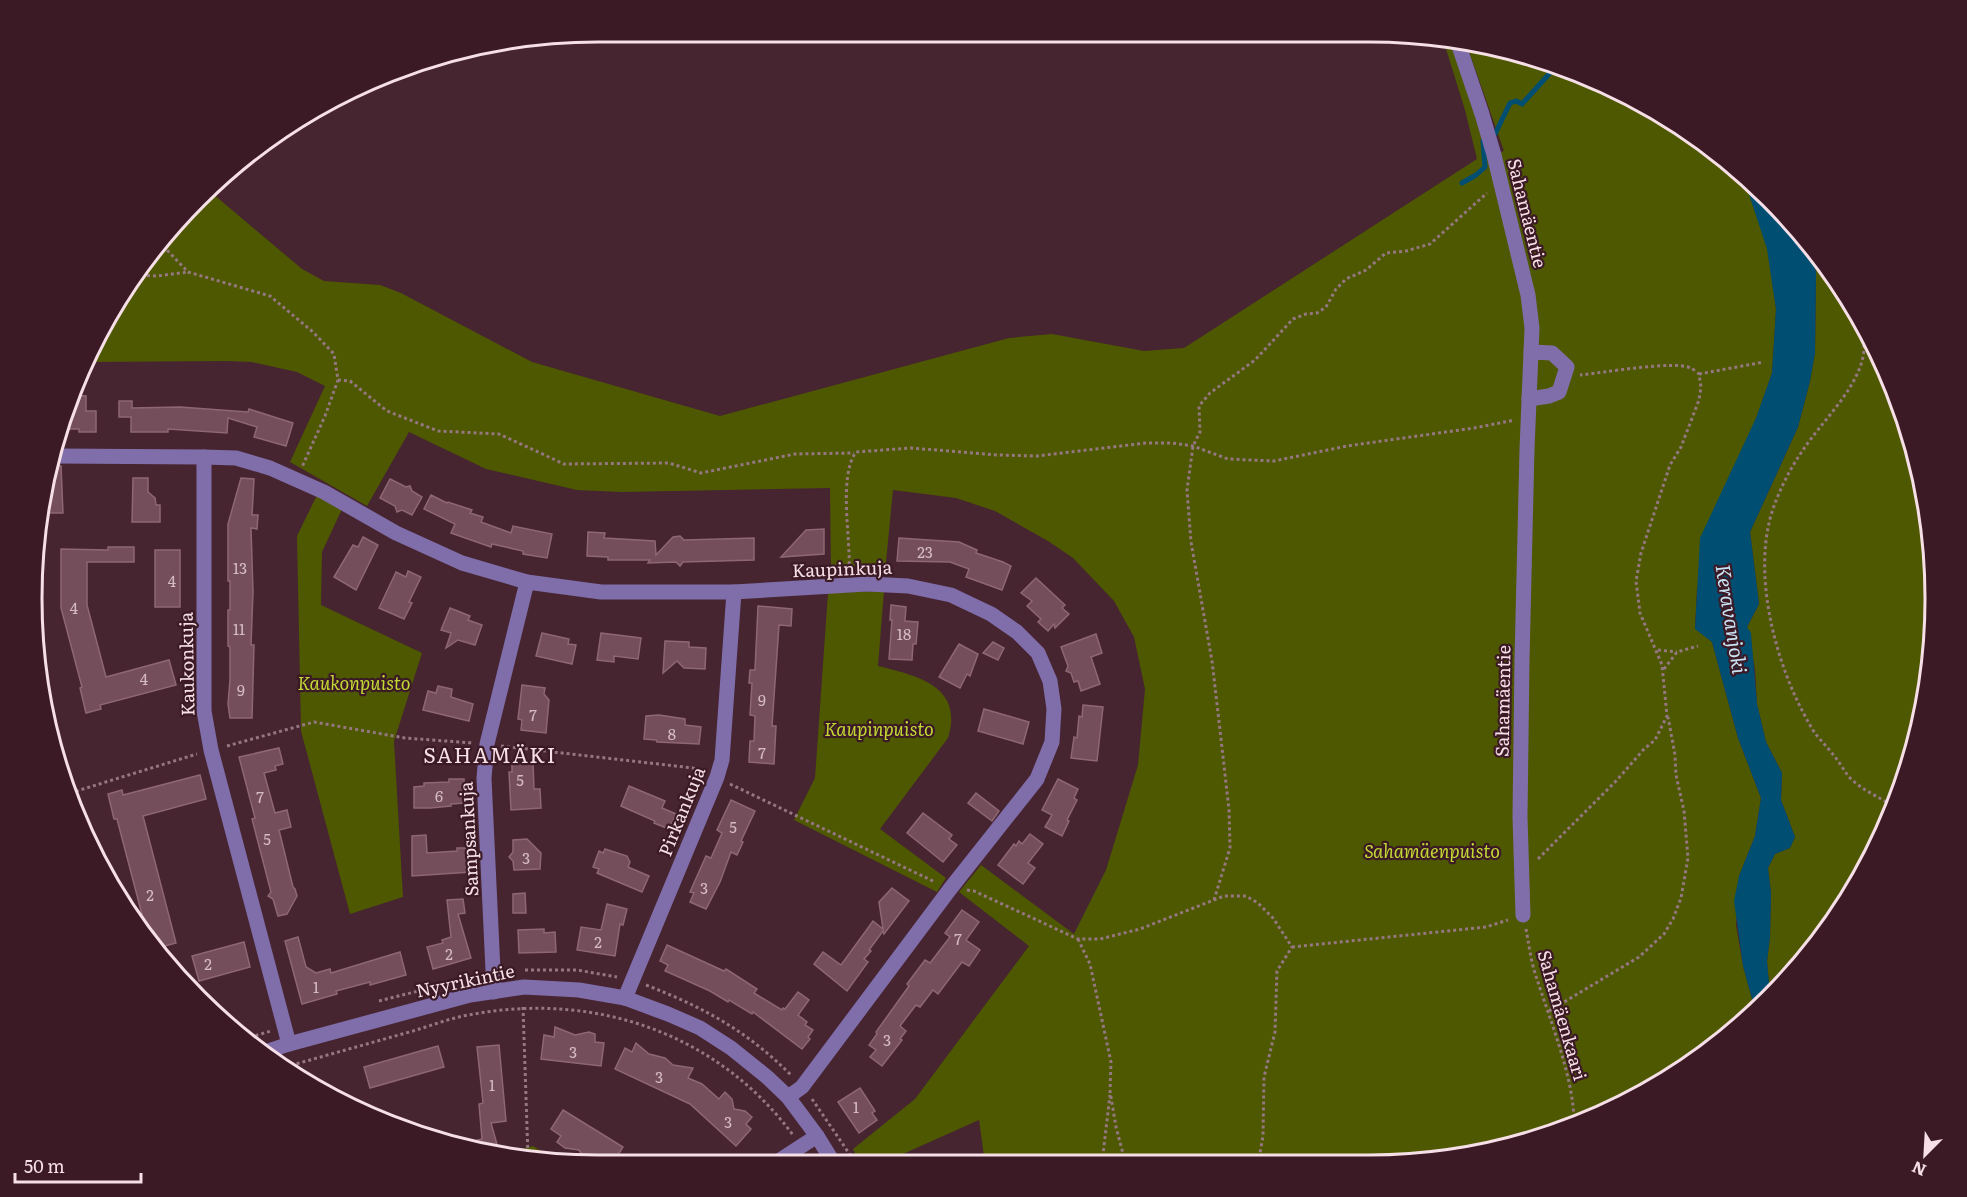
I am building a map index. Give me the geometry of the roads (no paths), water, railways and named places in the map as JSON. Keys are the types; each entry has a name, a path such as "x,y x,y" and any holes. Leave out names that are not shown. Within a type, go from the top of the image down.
{"street":[{"name":"Sahamäentie","path":"1460,50 1482,114 1501,184 1528,295 1532,328 1521,761 1523,915"},
{"path":"1529,399 1559,392 1567,367 1552,353 1531,351"},
{"path":"61,456 204,457"},
{"name":"Kaupinkuja","path":"204,457 236,458 270,468 296,479 396,533 462,563 527,582 600,592 734,592 867,584 908,586 951,595 991,614 1017,632 1038,653 1050,681 1054,709 1052,742 1037,779 950,889 802,1087 788,1097"},
{"name":"Kaukonkuja","path":"204,457 204,711 211,750 290,1044"},
{"name":"Sampsankuja","path":"494,992 484,778 488,744 527,582"},
{"name":"Pirkankuja","path":"625,998 722,760 734,592"},
{"name":"Nyyrikintie","path":"273,1049 470,995 524,987 579,990 625,998 700,1028 731,1048 788,1097 829,1155"},
{"path":"789,1155 817,1136"}],"water":[{"name":"Keravanjoki","path":"1748,192 1787,232 1810,260 1816,272 1815,353 1810,381 1798,427 1750,532 1759,604 1747,627 1751,633 1757,704 1766,742 1782,773 1781,800 1795,837 1790,848 1775,854 1768,868 1771,893 1767,961 1769,984 1753,1001 1743,966 1734,901 1739,876 1755,836 1761,798 1738,738 1712,642 1695,629 1700,538 1756,418 1772,373 1776,309 1767,249"}],"waterway":[{"path":"1495,134 1510,103 1516,101 1522,104 1550,73"},
{"path":"1462,183 1485,167 1483,141"}],"district":[{"name":"SAHAMÄKI","path":"490,753"}],"park label":[{"name":"Kaukonpuisto","path":"354,682"},
{"name":"Kaupinpuisto","path":"879,728"},
{"name":"Sahamäenpuisto","path":"1432,850"}]}
